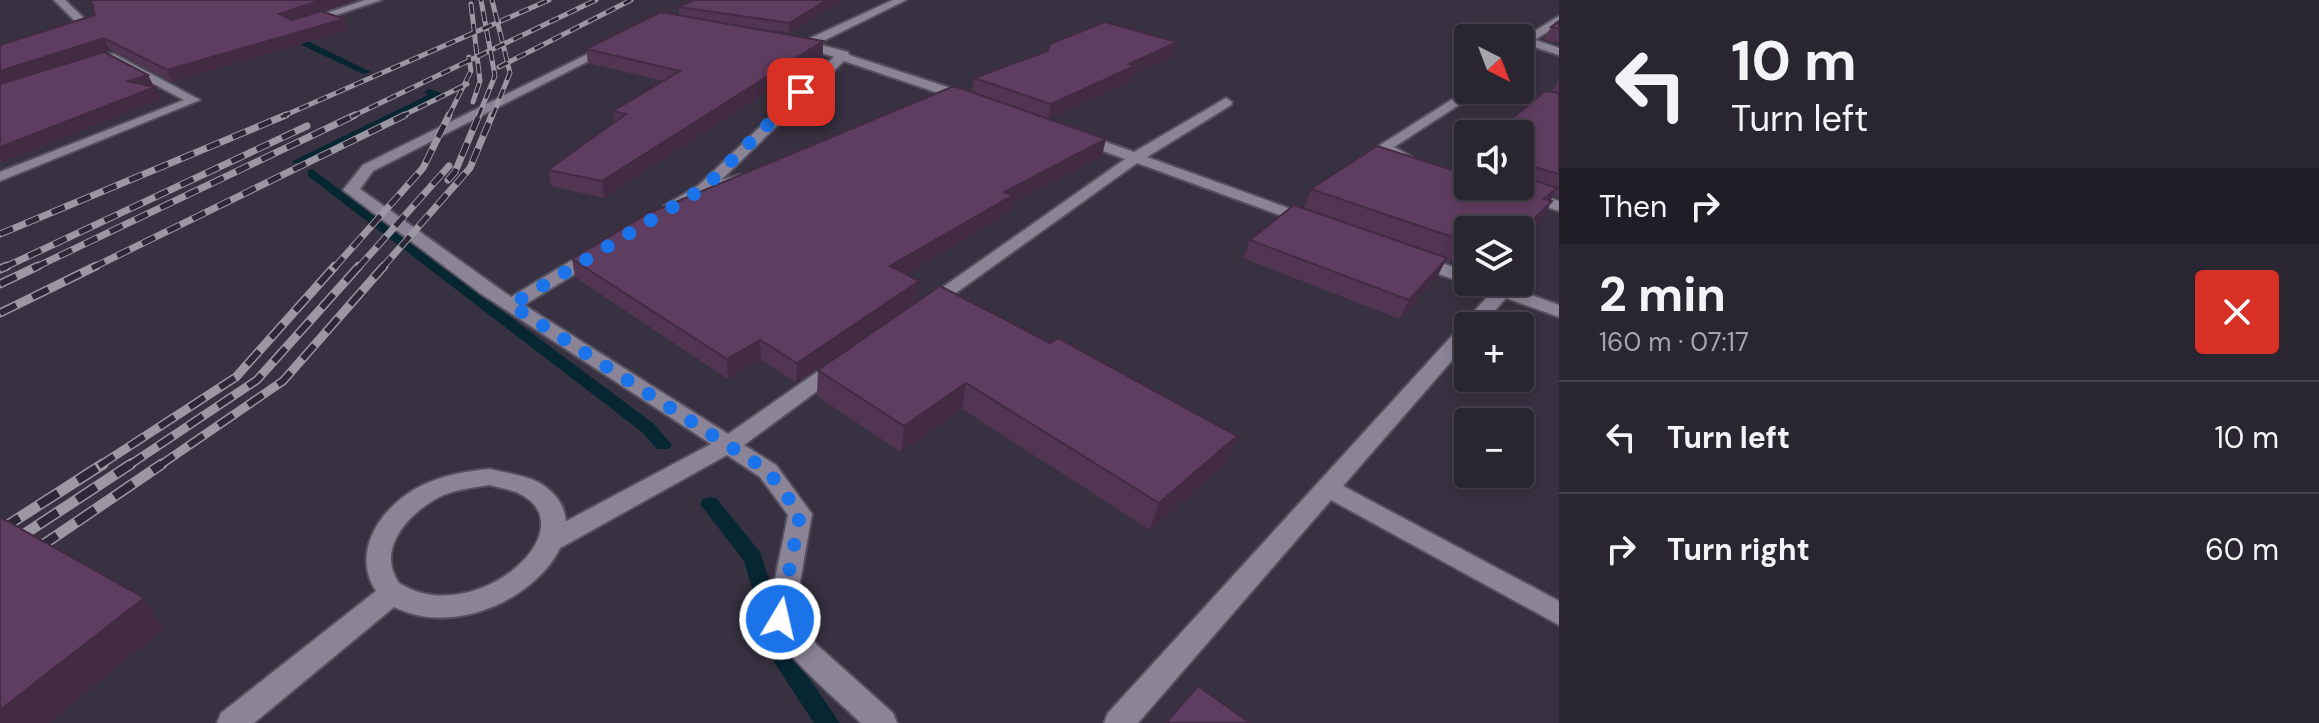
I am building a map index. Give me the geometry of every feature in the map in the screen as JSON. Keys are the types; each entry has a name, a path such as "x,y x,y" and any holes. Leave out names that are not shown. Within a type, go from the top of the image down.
{"street":[{"path":"59,0 85,25"},
{"path":"290,26 376,0"},
{"path":"810,43 901,0"},
{"path":"1559,19 1528,39 1530,44 1559,52"},
{"path":"785,39 844,54 981,103"},
{"path":"622,41 368,168 351,190 511,305 768,471 800,514 780,619 807,653 882,723"},
{"path":"652,219 704,188 844,54"},
{"path":"0,177 194,100 191,95 110,56 83,65"},
{"path":"925,105 982,82"},
{"path":"1417,163 1397,157 1384,147 1467,94 1479,90 1559,108"},
{"path":"906,319 1135,158 1226,102"},
{"path":"1065,133 1323,226"},
{"path":"704,188 758,176"},
{"path":"1534,198 1559,206"},
{"path":"511,305 614,243"},
{"path":"1396,252 1454,273"},
{"path":"1484,312 1499,296"},
{"path":"1517,296 1559,311"},
{"path":"1119,723 1454,346"},
{"path":"553,540 728,445 855,355"},
{"path":"490,477 514,480 533,489 548,503 554,521 553,540 542,561 523,580 498,596 469,607 439,609 412,605 392,593 379,577 376,558 382,537 395,517 439,487 490,477"},
{"path":"1328,488 1559,614"},
{"path":"232,723 392,593"}],"building":[{"path":"91,0 322,0 279,14 292,20 321,11 344,19 167,70 104,38 0,71 0,45 95,15"},
{"path":"693,0 827,0 789,23 679,7"},
{"path":"661,12 823,41 602,181 548,170 626,114 613,111 680,71 586,49"},
{"path":"1105,22 1177,42 1129,64 1135,66 1051,104 974,78 1048,51 1050,44"},
{"path":"104,52 148,75 128,81 155,87 0,147 0,84"},
{"path":"954,86 1106,139 1004,192 1013,195 890,266 919,281 797,363 760,340 727,359 572,259 647,214"},
{"path":"1545,91 1559,93 1559,174 1534,167 1534,120 1511,120 1530,104 1534,104 1534,100"},
{"path":"1377,146 1454,168 1454,200 1534,200 1534,181 1557,188 1544,199 1552,201 1534,219 1534,216 1454,216 1454,238 1311,189"},
{"path":"1294,205 1447,258 1409,300 1250,240"},
{"path":"940,286 1050,343 1058,338 1237,436 1159,503 966,383 904,426 818,370"},
{"path":"0,517 144,598 0,710"},
{"path":"1198,686 1250,723 1166,723"}],"waterway":[{"path":"288,35 366,72"},
{"path":"297,162 438,94 429,92"},
{"path":"312,173 648,428 663,445"},
{"path":"710,504 753,558 785,662 828,723"}],"railway":[{"path":"481,0 486,27"},
{"path":"492,0 498,22"},
{"path":"498,22 549,0"},
{"path":"503,44 596,0"},
{"path":"507,63 631,0"},
{"path":"471,4 474,33"},
{"path":"486,27 498,22"},
{"path":"498,22 503,44"},
{"path":"474,33 486,27"},
{"path":"486,27 490,50"},
{"path":"281,117 474,33"},
{"path":"474,33 477,57"},
{"path":"490,50 503,44"},
{"path":"503,44 507,63"},
{"path":"477,57 490,50"},
{"path":"478,117 495,76 490,50"},
{"path":"469,60 477,57"},
{"path":"473,102 480,81 477,57"},
{"path":"351,117 469,60"},
{"path":"464,86 471,71 469,60"},
{"path":"492,117 510,73 507,63"},
{"path":"499,67 507,63"},
{"path":"400,117 464,86"},
{"path":"449,115 464,86"},
{"path":"0,234 286,115"},
{"path":"34,268 355,115"},
{"path":"92,268 405,115"},
{"path":"334,268 423,168 449,115"},
{"path":"448,180 455,172 479,115"},
{"path":"382,268 470,168 492,115"},
{"path":"3,268 307,126"},
{"path":"358,268 449,166"},
{"path":"0,269 7,266"},
{"path":"0,284 38,266"},
{"path":"0,313 96,266"},
{"path":"99,466 236,377 335,266"},
{"path":"131,464 257,380 359,266"},
{"path":"159,466 283,381 384,266"},
{"path":"0,530 103,464"},
{"path":"0,550 131,464"},
{"path":"0,574 162,464"}],"route":[{"path":"780,619 800,514 768,471 511,305 704,188 801,92"}]}
